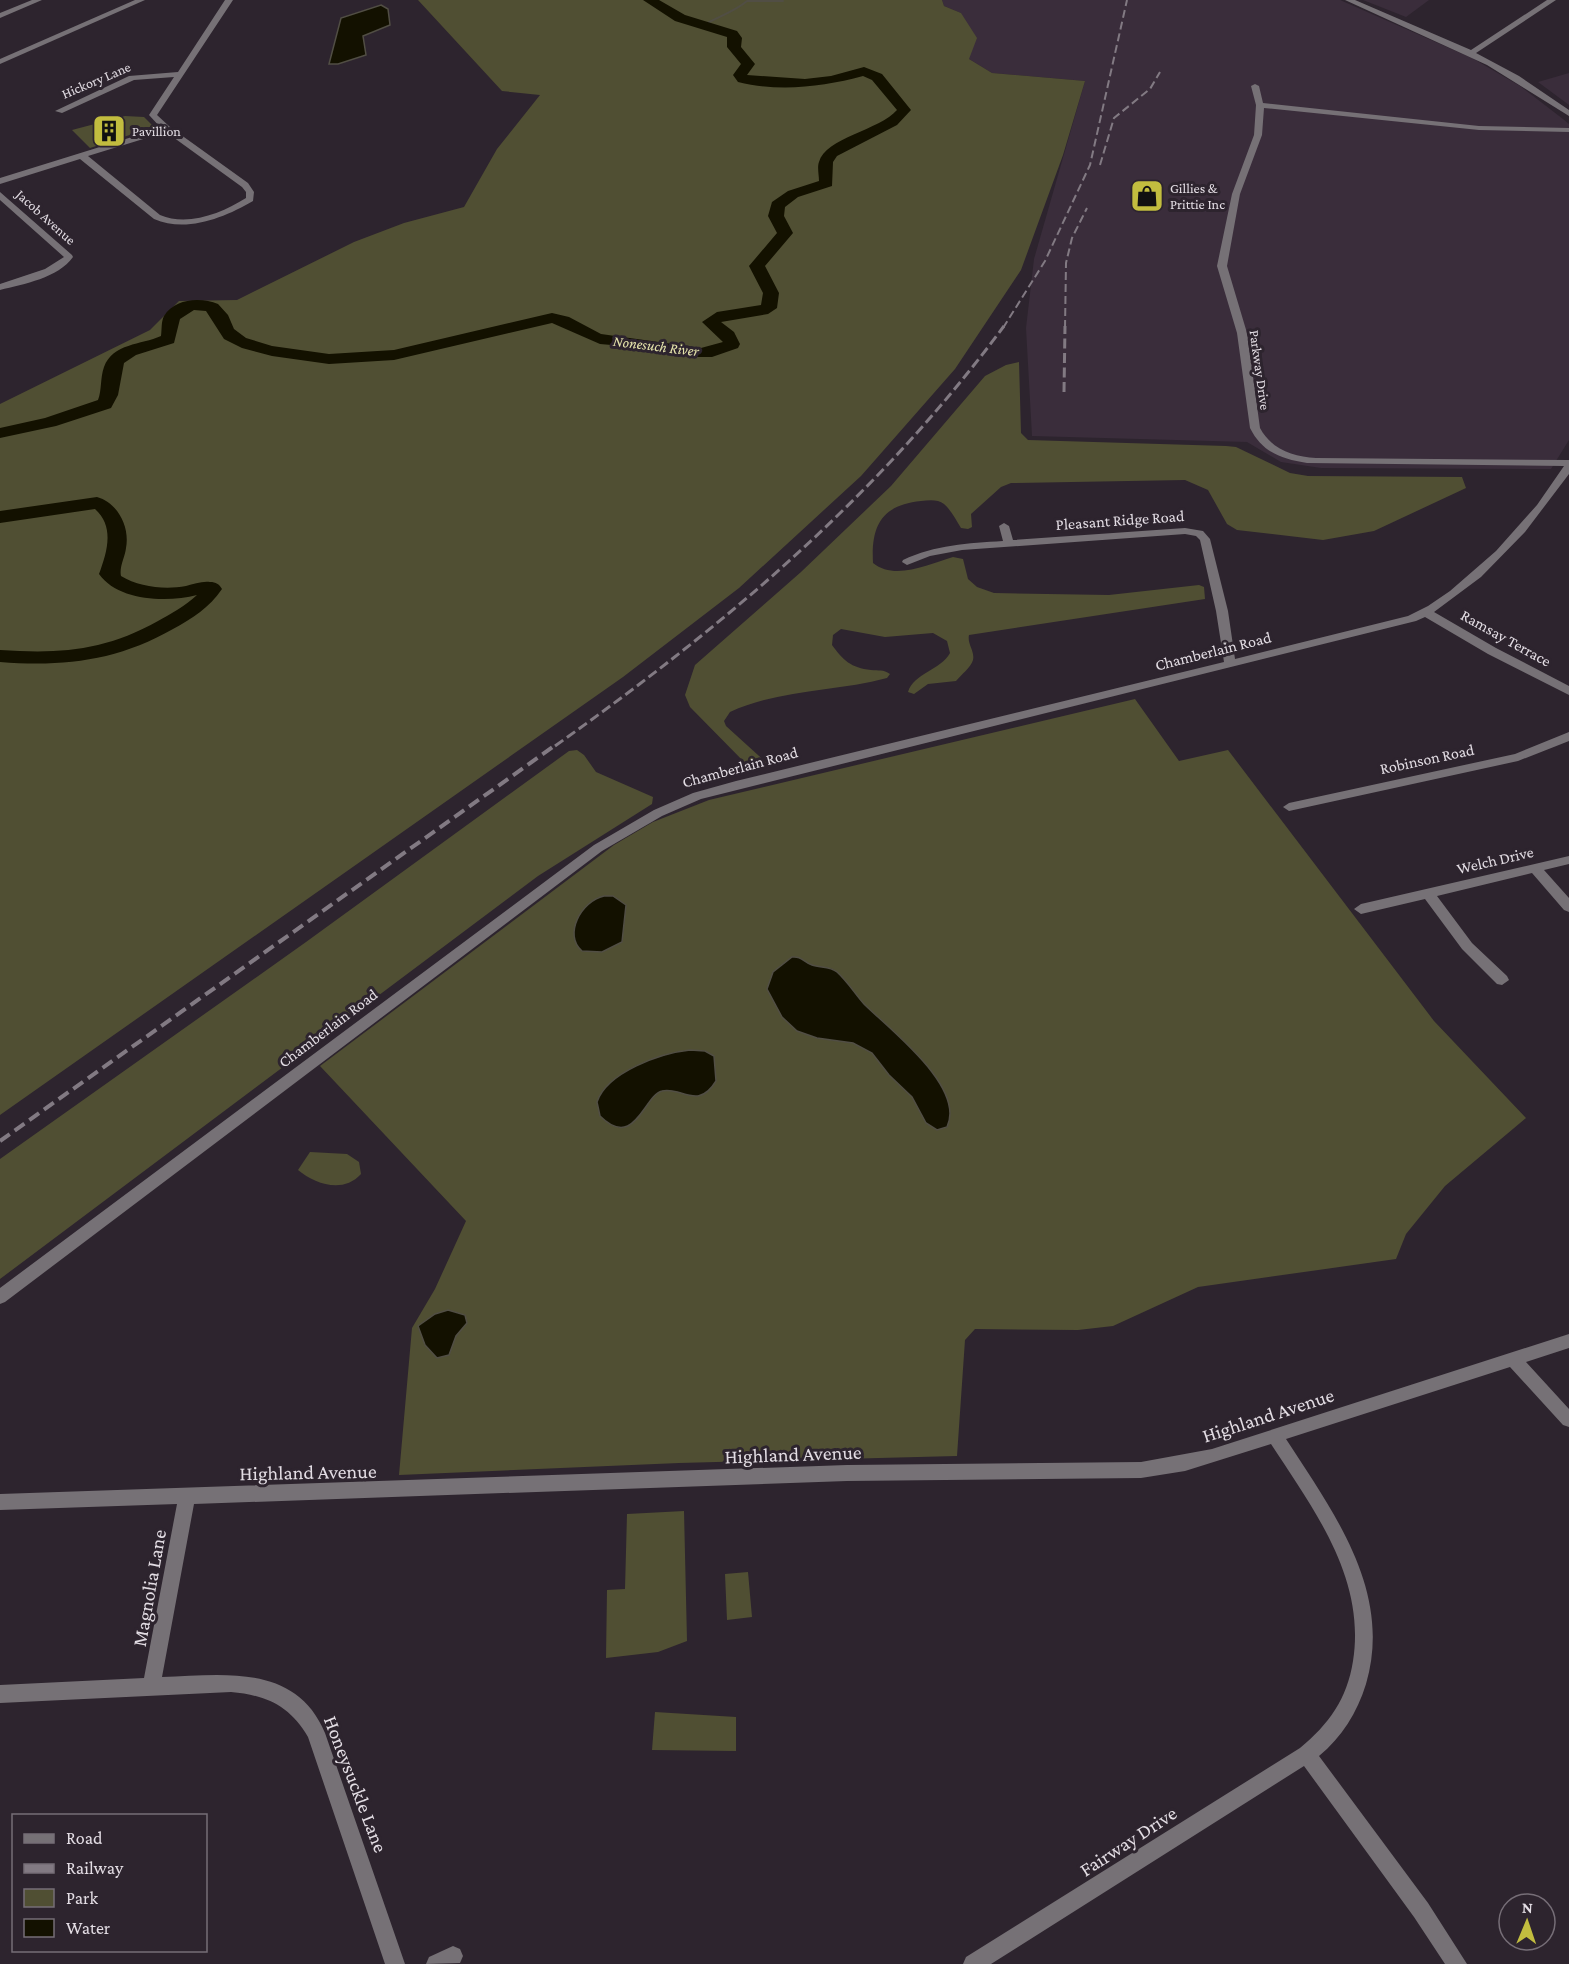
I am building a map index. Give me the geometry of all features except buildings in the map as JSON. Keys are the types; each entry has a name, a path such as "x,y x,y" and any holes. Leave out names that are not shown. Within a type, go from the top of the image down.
{"street":[{"path":"0,16 38,0"},
{"path":"0,62 141,0"},
{"path":"81,155 157,217 171,224 191,222 250,199 250,192 244,185 154,118 154,112 229,0"},
{"path":"1349,0 1473,52 1507,71 1569,114"},
{"path":"1473,52 1552,0"},
{"name":"Hickory Lane","path":"59,111 132,78 180,74"},
{"name":"Parkway Drive","path":"1255,86 1260,105 1258,135 1236,194 1222,266 1224,280 1240,323 1252,413 1260,438 1272,449 1288,456 1316,461 1569,465"},
{"path":"1260,105 1479,128 1569,130"},
{"path":"0,181 166,129"},
{"name":"Jacob Avenue","path":"0,195 69,257 66,263 55,268 0,287"},
{"name":"Chamberlain Road","path":"0,1297 598,848 658,813 697,796 736,785 1379,629 1427,613 1460,590 1523,527 1558,486 1569,465"},
{"path":"1004,526 1009,544"},
{"name":"Pleasant Ridge Road","path":"907,562 944,549 1185,531 1199,533 1205,539 1222,611 1230,665"},
{"name":"Ramsay Terrace","path":"1427,613 1492,651 1569,691"},
{"name":"Robinson Road","path":"1289,807 1518,757 1569,736"},
{"name":"Welch Drive","path":"1361,909 1569,860"},
{"path":"1535,868 1569,907"},
{"path":"1428,893 1467,946 1502,980"},
{"name":"Highland Avenue","path":"0,1502 847,1473 1141,1470 1185,1463 1569,1341"},
{"path":"1513,1359 1569,1420"},
{"name":"Fairway Drive","path":"973,1964 1306,1754 1334,1730 1353,1700 1363,1663 1365,1622 1357,1580 1341,1542 1274,1435"},
{"name":"Magnolia Lane","path":"152,1687 187,1496"},
{"name":"Honeysuckle Lane","path":"0,1694 259,1685 286,1696 300,1708 316,1733 395,1964"},
{"path":"1306,1754 1421,1910 1457,1964"}],"shaded area":[{"path":"942,0 1340,0 1472,58 1520,86 1563,119 1569,124 1569,440 1551,469 1321,468 1281,462 1247,442 1032,436 1026,328 1034,259 1085,81 992,73 969,59 961,13 944,6"},
{"path":"1363,0 1429,0 1406,17"},
{"path":"1569,73 1569,105 1538,82"}],"green space":[{"path":"418,0 942,0 944,6 961,13 977,38 969,59 992,73 1085,81 1063,155 1021,270 955,369 861,476 739,588 623,677 0,1115 0,404 150,330 179,301 237,300 354,242 404,223 464,207 497,149 540,95 502,91"},
{"path":"125,116 144,117 154,127 90,148 72,130"},
{"path":"1019,362 1021,433 1028,440 1236,447 1290,473 1308,476 1462,477 1466,488 1374,531 1323,540 1237,530 1227,524 1208,490 1185,480 1011,483 1001,487 971,514 972,527 968,529 961,528 949,509 939,501 921,501 897,507 882,519 874,538 873,563 891,571 923,567 953,557 963,559 968,579 977,587 994,593 1109,595 1199,585 1204,587 1205,599 969,635 973,660 966,671 956,681 928,684 914,694 908,692 916,680 940,664 950,653 947,641 933,633 885,637 841,629 833,635 832,645 844,659 858,667 890,674 887,678 867,683 768,699 730,712 724,721 726,726 768,764 750,768 690,707 685,695 695,665 801,572 891,486 985,376 1006,365"},
{"path":"1135,699 1179,761 1228,750 1434,1021 1526,1118 1445,1186 1406,1234 1396,1259 1198,1287 1113,1326 1078,1330 975,1329 965,1340 957,1456 679,1463 399,1475 412,1328 435,1289 466,1221 320,1066 614,845 653,822 709,800"},
{"path":"577,750 584,755 596,772 653,797 652,804 538,876 0,1279 0,1159 306,942 569,751"},
{"path":"310,1152 347,1154 359,1162 361,1174 346,1184 321,1183 298,1170"},
{"path":"684,1511 687,1641 658,1652 606,1658 607,1590 625,1589 627,1514"},
{"path":"748,1572 752,1617 727,1620 725,1574"},
{"path":"655,1712 736,1717 736,1751 652,1750"}],"water":[{"path":"381,5 388,9 390,25 363,36 366,55 338,64 329,64 341,18"},
{"path":"604,896 613,896 626,905 622,942 602,952 582,951 574,936 577,919 588,904"},
{"path":"792,957 798,957 812,965 837,972 864,1004 922,1060 946,1094 950,1111 947,1127 937,1130 926,1123 912,1097 889,1075 872,1053 853,1043 817,1038 797,1031 782,1017 767,989 773,972"},
{"path":"690,1050 705,1051 714,1056 716,1081 703,1095 662,1091 630,1125 622,1127 612,1125 600,1116 597,1102 603,1091 623,1073 650,1060"},
{"path":"448,1310 465,1315 467,1323 456,1336 449,1355 437,1358 425,1345 418,1326 435,1314"}],"waterway":[{"name":"Nonesuch River","path":"0,433 50,422 105,404 109,395 113,367 117,360 130,351 168,339 172,317 187,306 200,304 207,305 217,312 230,335 240,342 263,350 329,359 394,355 552,318 600,339 646,343 701,353 712,352 732,344 728,336 710,322 723,315 762,311 769,308 771,293 757,266 785,233 776,216 777,205 793,194 827,183 826,162 831,153 882,128 900,116 904,110 877,77 864,71 832,80 805,83 743,79 740,75 748,64 734,47 735,38 732,34 680,18 650,0"},
{"path":"704,25 747,1 783,1"},
{"name":"Nonesuch River","path":"0,517 97,503 108,511 117,530 117,544 109,574 114,580 130,588 152,592 180,593 208,587 212,589 199,604 184,615 150,634 109,650 69,658 0,656"}],"railway":[{"path":"1003,328 1045,261 1090,165 1127,0"},
{"path":"1100,165 1114,118 1150,89 1160,72"},
{"path":"1065,328 1066,263 1072,238 1087,208"},
{"path":"555,746 680,653 797,554 852,502 905,446 1004,326"},
{"path":"1064,392 1065,326"},
{"path":"0,1141 557,744"}],"place":[{"name":"Pavillion","path":"109,131"},
{"name":"Gillies & Prittie Inc","path":"1147,196"}]}
